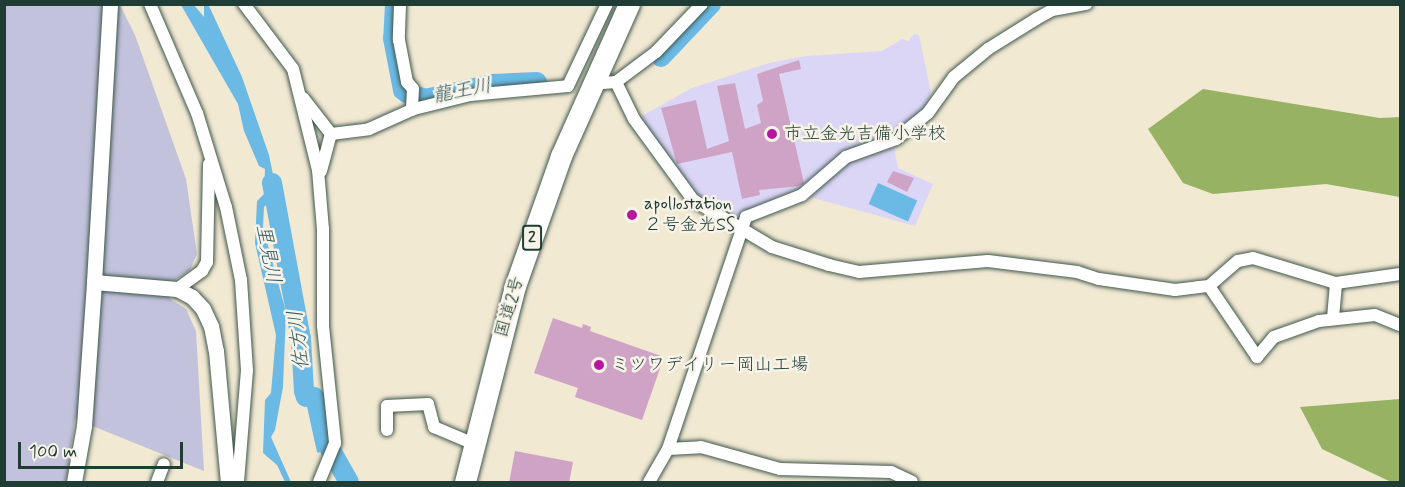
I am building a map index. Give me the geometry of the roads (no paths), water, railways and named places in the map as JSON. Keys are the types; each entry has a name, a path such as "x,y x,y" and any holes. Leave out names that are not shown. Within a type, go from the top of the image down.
{"highway":[{"name":"国道2号","path":"465,483 515,286 561,156 629,4"}],"street":[{"path":"74,483 84,426 110,4"},
{"path":"150,4 197,112 209,159 226,207 242,280 247,370 238,483"},
{"path":"244,4 293,69 302,97 319,178 324,229 323,326 335,443 323,472 333,483"},
{"path":"400,4 399,40 407,82 413,89 412,106"},
{"path":"331,134 369,129 412,106 470,95 568,86 607,4"},
{"path":"702,4 656,52 610,83 693,200 794,256 859,272 988,261 1077,272 1099,279 1175,290 1209,286 1238,261 1253,258 1336,283 1401,274"},
{"path":"649,483 668,449 740,227 747,217 802,195 846,157 896,139 928,113 954,77 988,49 1052,10 1086,4"},
{"path":"302,97 331,134"},
{"path":"319,178 331,134"},
{"path":"177,289 202,271 207,262 209,159"},
{"path":"94,282 177,289 192,297 212,326 228,483"},
{"path":"1333,318 1336,283"},
{"path":"1209,286 1257,357 1274,338 1295,327 1333,318 1375,315 1401,325"},
{"path":"387,430 387,406 428,404 434,427 474,444"},
{"path":"668,449 701,447 780,469 891,472 912,483"},
{"path":"157,483 164,464"}],"water":[{"name":"里見川","path":"181,5 194,5 204,17 204,5 209,6 242,77 269,155 277,194 264,207 263,227 286,312 283,387 275,430 271,437 291,482 285,482 277,465 263,453 265,400 271,393 276,335 255,243 257,201 264,194 265,169 259,166 244,131 238,104"},
{"path":"878,183 917,200 908,222 869,204"}],"waterway":[{"name":"龍王川","path":"395,4 393,38 403,90 407,93 425,99 492,84 537,82"},
{"name":"龍王川","path":"661,57 711,4"},
{"name":"佐方川","path":"272,183 301,339 304,391 306,397 314,397 318,402 325,440 349,482"},
{"path":"306,397 318,451"}],"place":[{"name":"市立金光吉備小学校","path":"772,134"},
{"name":"apollostation ２号金光SS","path":"632,215"},
{"name":"ミツワデイリー岡山工場","path":"599,365"}]}
